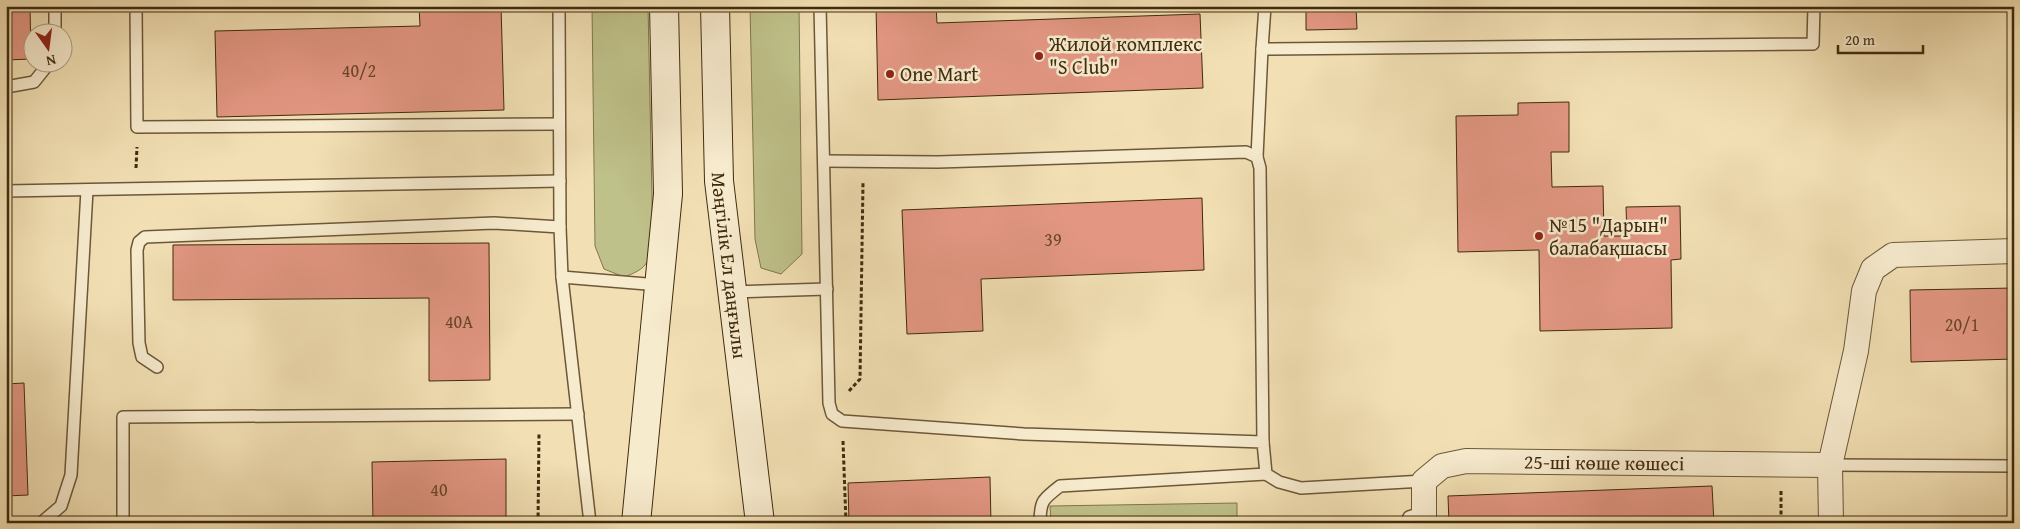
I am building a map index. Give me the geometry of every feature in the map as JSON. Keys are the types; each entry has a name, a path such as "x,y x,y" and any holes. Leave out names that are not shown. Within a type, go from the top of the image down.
{"main road":[{"path":"636,523 668,194 664,6"},
{"name":"Мәңгілік Ел даңғылы","path":"715,6 719,181 760,523"}],"street":[{"path":"1831,523 1830,465 1856,351 1864,291 1873,269 1893,255 2014,251"},
{"name":"25-ші көше көшесі","path":"1424,481 1442,466 1466,461 1830,465"},
{"path":"1418,519 1424,481"}],"lane":[{"path":"55,6 55,22"},
{"path":"136,6 137,126 560,124"},
{"path":"559,6 562,277 590,523"},
{"path":"820,6 829,403 832,414 842,421 1024,434 1263,442"},
{"path":"1265,6 1257,157 1260,168 1263,442 1266,474"},
{"path":"1262,49 1813,44 1814,6"},
{"path":"6,87 34,82 42,72"},
{"path":"824,161 938,162 1246,152 1257,157"},
{"path":"6,191 560,181"},
{"path":"41,523 61,506 71,475 87,190"},
{"path":"157,367 142,357 139,343 137,250 139,242 145,237 494,223 560,227"},
{"path":"562,277 659,285"},
{"path":"732,292 827,289"},
{"path":"123,523 123,417 578,414"},
{"path":"1830,465 2014,466"},
{"path":"1040,523 1040,507 1044,497 1060,486 1266,474 1279,482 1301,488 1424,481"}],"path":[{"path":"136,189 137,126"},
{"path":"829,403 849,391 860,378 863,162"},
{"path":"538,523 539,415"},
{"path":"842,421 846,523"},
{"path":"1780,464 1781,523"}],"green space":[{"path":"592,6 648,6 653,246 647,263 636,272 624,277 604,269 595,246"},
{"path":"750,6 799,6 802,254 781,274 761,268 755,239"},
{"path":"1237,503 1237,523 1051,523 1050,506"}],"building":[{"path":"6,6 30,6 30,22 22,22 22,59 6,60"},
{"path":"419,6 501,6 504,110 217,117 215,31 420,26"},
{"name":"Жилой комплекс \"S Club\"","path":"876,6 936,6 937,23 1200,14 1203,88 878,100"},
{"path":"1306,6 1356,6 1357,29 1306,30"},
{"path":"1569,102 1569,152 1551,152 1552,187 1603,186 1604,236 1627,236 1626,207 1680,206 1681,259 1671,260 1672,328 1540,331 1539,250 1458,252 1456,116 1518,115 1518,103"},
{"path":"1202,198 1204,270 981,279 983,331 907,334 902,210"},
{"path":"489,243 490,380 429,381 429,298 173,300 173,245"},
{"path":"2014,288 2014,359 1911,362 1910,290"},
{"path":"24,383 28,495 6,496 6,384"},
{"path":"506,459 506,519 485,521 485,523 373,523 372,462"},
{"path":"990,477 991,523 849,523 848,483"},
{"path":"1712,486 1714,523 1449,523 1448,496"}],"place":[{"name":"Жилой комплекс \"S Club\"","path":"1039,56"},
{"name":"One Mart","path":"890,74"},
{"name":"№15 \"Дарын\" балабақшасы","path":"1539,236"}]}
